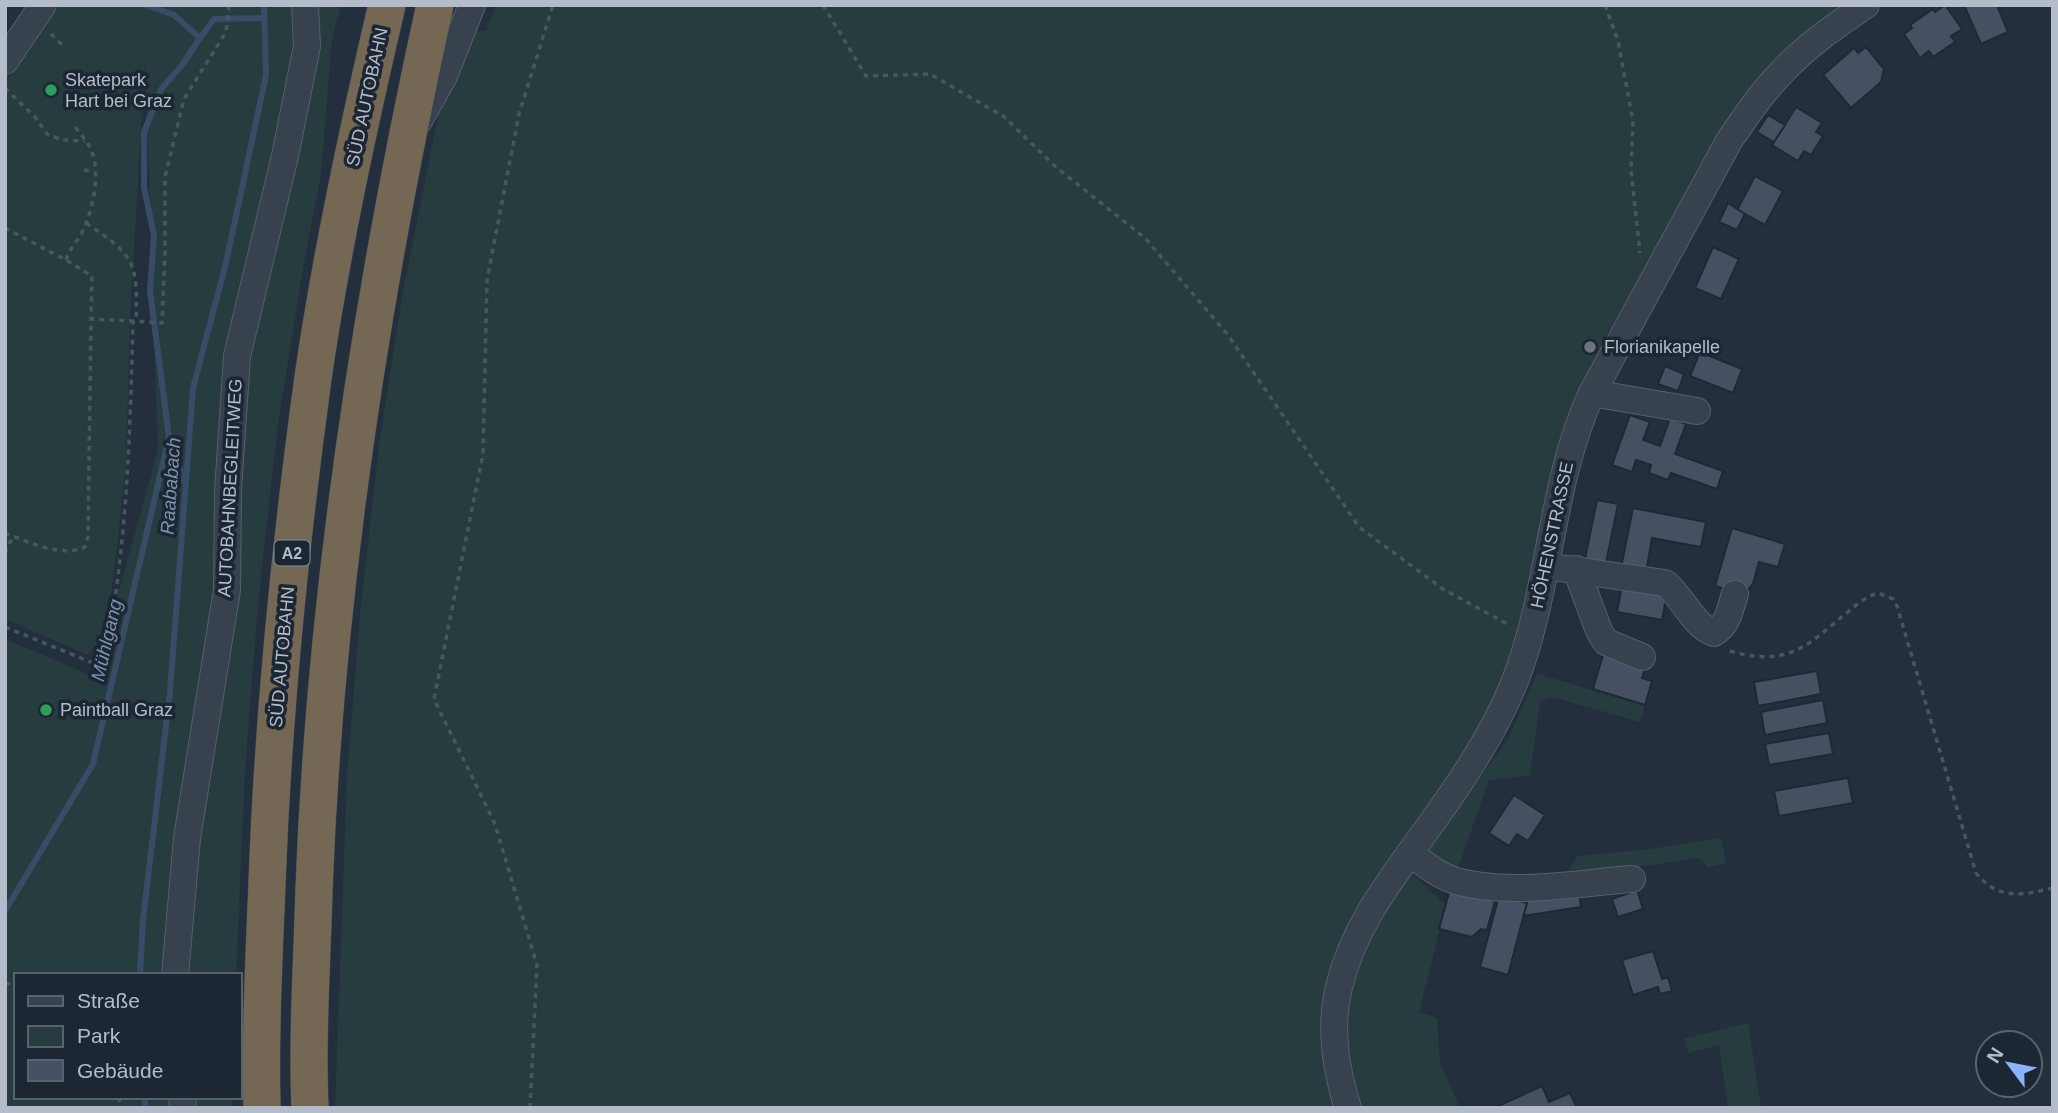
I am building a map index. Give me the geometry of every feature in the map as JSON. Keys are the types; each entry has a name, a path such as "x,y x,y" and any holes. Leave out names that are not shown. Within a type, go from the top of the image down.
{"highway":[{"name":"SÜD AUTOBAHN","path":"262,1108 261,1047 270,800 287,588 314,376 356,138 387,5"},
{"path":"310,1108 308,1059 317,806 335,596 362,386 404,148 435,5"}],"street":[{"path":"5,61 43,5"},
{"name":"AUTOBAHNBEGLEITWEG","path":"175,973 187,838 226,590 228,491 237,356 293,120 307,46 305,5"},
{"path":"404,148 444,76 472,5"},
{"name":"HÖHENSTRASSE","path":"1348,1108 1336,1057 1335,1016 1338,989 1349,955 1367,914 1485,741 1514,683 1530,636 1581,415 1729,141 1755,102 1785,69 1829,31 1866,5"},
{"path":"1592,393 1696,411"},
{"path":"1546,566 1665,583 1675,591 1706,630 1714,633 1727,621 1735,594"},
{"path":"1576,569 1599,631 1606,642 1642,657"},
{"path":"1410,853 1455,881 1480,885 1524,887 1632,879"}],"path":[{"path":"91,319 162,323 165,177 184,99 226,32 229,5"},
{"path":"530,1108 537,965 495,824 434,699 483,454 487,280 519,114 553,5"},
{"path":"823,5 866,76 930,74 1003,116 1057,168 1145,238 1228,335 1359,527 1443,589 1530,636"},
{"path":"1605,5 1618,41 1633,121 1631,170 1647,293"},
{"path":"5,88 35,117 47,134 62,140 87,142"},
{"path":"66,260 91,209 94,171 94,156 75,127"},
{"path":"84,170 94,171"},
{"path":"5,627 103,667 110,636 130,462 137,277 127,254 86,223"},
{"path":"5,228 92,276 88,524 85,548 75,552 58,551 5,533"},
{"path":"5,553 13,536"},
{"path":"1706,630 1711,640 1724,649 1761,658 1783,656 1798,652 1869,596 1878,593 1893,599 1976,873 1983,882 1998,892 2012,895 2053,888"}],"green space":[{"path":"60,5 341,5 332,39 321,174 278,424 258,604 245,770 236,973 14,973 14,1099 232,1099 232,1108 5,1108 5,639 95,677 158,450 145,60 130,320 126,465 113,582 103,636 88,655 5,619 5,83"},
{"path":"496,5 1856,5 1819,32 1668,229 1606,335 1577,410 1504,703 1360,909 1336,1108 335,1108 347,776 360,614 380,438 403,291 455,32 486,31"},
{"path":"1537,674 1645,705 1640,722 1552,697 1540,701 1530,775 1489,780 1456,874 1430,854 1430,847 1508,739"},
{"path":"1721,838 1726,863 1707,868 1704,861 1697,858 1593,874 1565,875 1578,856"},
{"path":"1409,871 1446,905 1419,1012 1437,1018 1440,1062 1458,1104 1457,1108 1358,1108 1345,1053 1349,992 1369,936"},
{"path":"1748,1023 1761,1108 1728,1108 1719,1045 1688,1053 1684,1039"}],"building":[{"path":"1945,5 1962,29 1951,36 1955,42 1933,57 1929,51 1920,58 1904,34 1912,28 1910,25 1933,9 1935,12"},
{"path":"1964,5 1997,5 2008,32 1981,44"},
{"path":"1866,47 1884,69 1881,82 1851,108 1823,75 1854,48 1858,53"},
{"path":"1796,107 1822,123 1816,132 1823,136 1811,155 1804,151 1798,161 1772,145"},
{"path":"1768,115 1785,125 1774,142 1757,132"},
{"path":"1755,176 1783,191 1765,225 1737,210"},
{"path":"1728,203 1745,214 1737,230 1719,222"},
{"path":"1713,247 1739,259 1721,299 1695,288"},
{"path":"1700,352 1742,369 1733,393 1690,376"},
{"path":"1665,366 1684,374 1678,391 1658,384"},
{"path":"1630,415 1650,422 1643,440 1660,446 1670,418 1686,424 1675,454 1723,471 1717,489 1671,473 1668,480 1649,473 1651,465 1636,460 1632,472 1612,465"},
{"path":"1597,500 1618,504 1606,563 1585,559"},
{"path":"1633,508 1706,522 1701,547 1652,538 1646,573 1621,568"},
{"path":"1732,528 1785,544 1778,567 1759,562 1753,584 1744,594 1715,586"},
{"path":"1622,586 1667,593 1662,620 1617,612"},
{"path":"1603,655 1645,668 1642,678 1652,681 1645,705 1593,689"},
{"path":"1817,671 1821,694 1758,706 1754,682"},
{"path":"1823,700 1827,723 1765,735 1761,712"},
{"path":"1829,733 1833,754 1769,765 1765,744"},
{"path":"1848,778 1853,803 1779,816 1774,791"},
{"path":"1514,795 1545,815 1528,841 1517,834 1509,846 1489,833"},
{"path":"1578,888 1581,907 1523,916 1527,903 1511,899"},
{"path":"1450,889 1495,901 1487,930 1481,929 1472,937 1439,929"},
{"path":"1637,890 1643,909 1618,917 1612,899"},
{"path":"1499,896 1527,903 1508,975 1480,967"},
{"path":"1653,951 1662,979 1668,977 1672,991 1660,994 1658,987 1633,995 1622,960"},
{"path":"1542,1086 1549,1102 1570,1093 1577,1108 1494,1108"}],"waterway":[{"path":"146,5 174,15 200,38 214,19 263,18"},
{"name":"Raababach","path":"140,973 143,920 170,692 193,388 226,263 266,75 264,5"},
{"path":"185,483 169,437 150,291 154,236 144,187 144,132 162,88 183,64 200,38"},
{"name":"Mühlgang","path":"5,911 93,764 169,437"},
{"name":"Raababach","path":"144,1099 146,1108"}],"place":[{"name":"Skatepark Hart bei Graz","path":"51,90"},
{"name":"Florianikapelle","path":"1590,347"},
{"name":"Paintball Graz","path":"46,710"}]}
